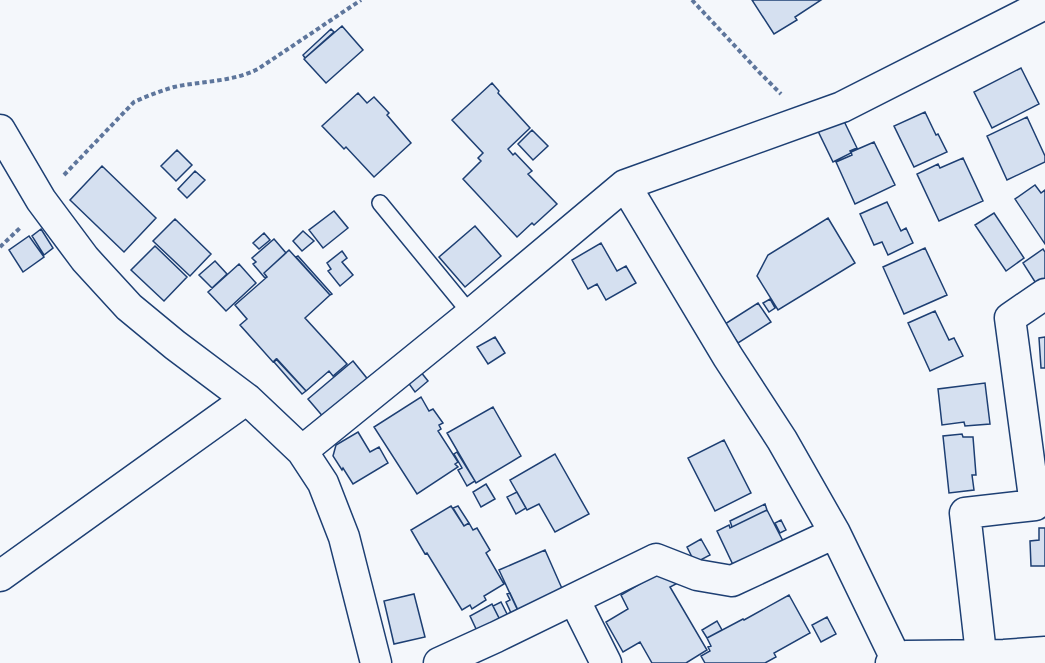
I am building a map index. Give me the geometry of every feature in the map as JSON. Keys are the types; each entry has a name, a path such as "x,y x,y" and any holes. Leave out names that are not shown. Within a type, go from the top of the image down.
{"street":[{"path":"302,451 626,185 842,106 1045,4"},
{"path":"0,130 41,200 85,259 129,307 247,399 302,451 323,483 344,537 376,663"},
{"path":"626,185 728,357 782,440 835,533 895,662 906,656 996,657 1045,652"},
{"path":"996,657 965,513 1035,505 1010,318 1045,294"},
{"path":"0,576 247,399"},
{"path":"439,663 656,559 697,575 732,581 835,533"},
{"path":"574,599 606,663"}],"lane":[{"path":"380,203 471,314"}],"path":[{"path":"0,248 23,225 41,200 134,102 175,87 244,76 361,0"},
{"path":"692,0 760,73 808,119"}],"building":[{"path":"752,0 821,0 795,17 797,20 774,34"},
{"path":"342,26 363,50 326,83 304,59"},
{"path":"331,29 334,32 305,58 303,55"},
{"path":"1021,68 1039,104 992,128 974,92"},
{"path":"492,83 499,91 498,93 530,128 508,149 532,171 528,174 557,204 517,237 463,179 481,161 478,158 483,153 452,120"},
{"path":"358,93 367,103 374,97 411,143 374,177 346,147 344,149 322,126"},
{"path":"925,112 947,152 914,167 894,126"},
{"path":"842,117 857,148 833,162 817,129"},
{"path":"1027,117 1045,156 1045,162 1007,180 987,136"},
{"path":"532,130 548,146 533,160 518,144"},
{"path":"874,142 895,185 855,204 836,162 852,155 851,152"},
{"path":"177,150 192,165 176,181 161,166"},
{"path":"963,158 983,201 939,221 917,174 938,164 940,168"},
{"path":"102,166 156,218 124,252 70,200"},
{"path":"195,171 205,180 187,198 178,189"},
{"path":"1035,185 1041,193 1045,190 1045,244 1015,199"},
{"path":"887,202 901,231 906,228 913,243 888,255 882,242 874,245 860,214"},
{"path":"334,211 348,228 323,248 309,230"},
{"path":"994,213 1024,258 1006,271 975,225"},
{"path":"828,218 855,263 778,310 757,276 768,255"},
{"path":"175,219 211,254 190,276 153,241"},
{"path":"475,226 501,256 465,287 439,257"},
{"path":"41,229 53,248 44,255 32,236"},
{"path":"303,231 314,241 302,251 293,241"},
{"path":"264,233 270,240 259,249 253,243"},
{"path":"29,236 44,257 23,272 9,250"},
{"path":"274,239 286,253 264,273 267,277 265,278 253,264 256,262 252,258"},
{"path":"601,243 617,271 626,266 636,283 606,300 597,284 588,289 572,260"},
{"path":"155,246 187,277 164,301 131,270"},
{"path":"925,248 947,295 904,314 883,267"},
{"path":"1043,249 1045,252 1045,280 1037,285 1023,263"},
{"path":"289,250 330,295 305,318 347,364 333,376 329,371 306,391 276,359 273,362 240,325 247,319 235,305 267,277 264,273"},
{"path":"342,251 347,258 342,262 353,275 340,286 328,271 331,269 327,263"},
{"path":"298,256 332,294 330,295 296,257"},
{"path":"215,261 227,274 212,288 199,275"},
{"path":"239,264 256,283 226,311 208,292"},
{"path":"770,299 775,308 769,312 763,303"},
{"path":"758,303 771,322 738,343 725,324"},
{"path":"935,311 949,340 954,338 963,356 930,371 908,323"},
{"path":"495,337 505,353 488,364 477,347"},
{"path":"1045,337 1045,368 1041,368 1039,338"},
{"path":"277,359 306,391 302,394 274,362"},
{"path":"353,361 370,382 325,419 308,399"},
{"path":"420,371 428,381 415,392 407,381"},
{"path":"985,383 990,424 965,426 964,422 942,425 938,389"},
{"path":"421,397 429,411 433,409 443,423 439,425 441,429 438,431 458,462 455,464 458,467 417,494 374,427"},
{"path":"493,407 521,456 476,483 447,433"},
{"path":"358,432 370,452 379,447 388,463 353,484 333,456 336,445"},
{"path":"962,434 963,437 973,437 976,475 972,475 974,490 949,493 943,436"},
{"path":"724,440 751,493 715,511 688,458"},
{"path":"457,452 475,481 467,486 458,470 462,468 454,454"},
{"path":"555,454 589,514 555,532 539,504 527,510 510,480"},
{"path":"486,484 495,499 481,507 473,492"},
{"path":"517,492 526,508 516,514 507,497"},
{"path":"765,504 767,510 732,527 730,521"},
{"path":"451,506 464,526 469,523 473,530 477,528 490,550 486,553 504,584 484,596 486,600 472,609 470,605 462,610 411,530"},
{"path":"458,506 469,523 464,526 453,508"},
{"path":"767,510 785,545 735,569 717,531 729,525 730,528"},
{"path":"781,520 786,530 780,533 775,523"},
{"path":"1039,528 1045,528 1045,566 1031,566 1030,541 1039,540"},
{"path":"701,539 710,555 695,563 687,547"},
{"path":"545,550 564,593 519,613 499,570"},
{"path":"667,568 676,584 670,587 707,650 686,663 652,663 640,642 623,652 606,622 628,609 621,595"},
{"path":"510,593 518,610 511,613 506,602 510,600 507,594"},
{"path":"414,594 425,637 394,644 384,601"},
{"path":"789,595 810,633 774,653 776,657 765,663 705,663 701,656 710,651 708,647 711,646 707,638"},
{"path":"501,602 508,616 500,620 493,606"},
{"path":"492,604 501,622 478,633 470,616"},
{"path":"827,617 836,634 821,642 812,625"},
{"path":"717,621 722,630 707,638 702,630"}]}
